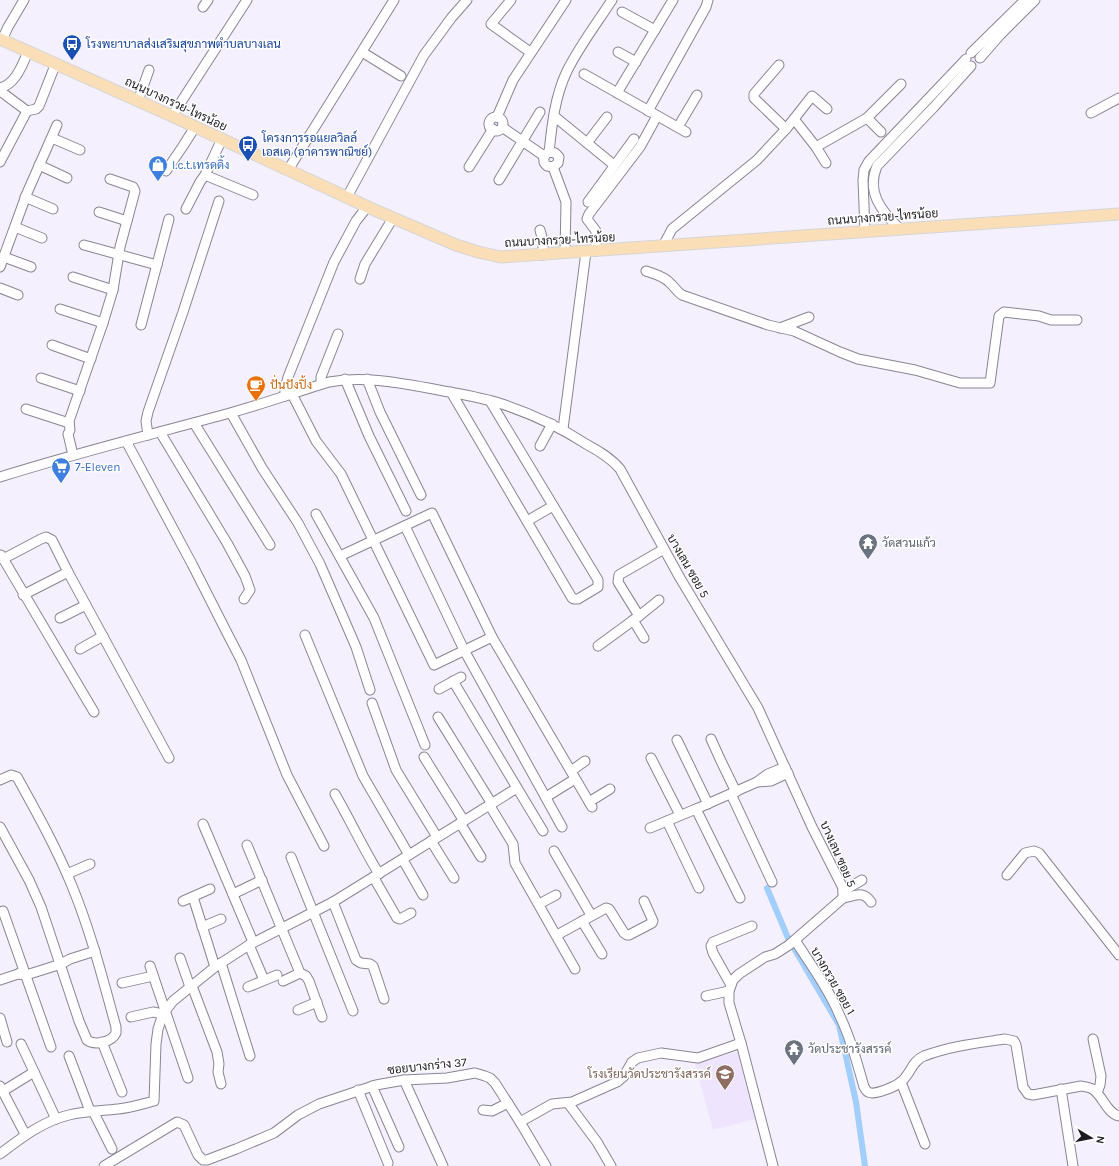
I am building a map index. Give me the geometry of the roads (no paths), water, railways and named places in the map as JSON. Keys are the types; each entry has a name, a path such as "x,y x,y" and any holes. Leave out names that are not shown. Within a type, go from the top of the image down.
{"main road":[{"name":"ถนนบางกรวย-ไทรน้อย","path":"1,39 393,218 456,245 501,257 1119,214"}],"street":[{"path":"1,39 24,0"},
{"path":"172,116 247,0"},
{"path":"288,170 394,0"},
{"path":"347,197 424,55 452,17 467,0"},
{"path":"511,0 490,24 530,52"},
{"path":"492,129 490,120 498,117 512,80 566,0"},
{"path":"553,167 550,167 544,162 547,154 557,99 567,72 583,42 612,0"},
{"path":"617,93 673,0"},
{"path":"648,111 706,7 707,0"},
{"path":"998,33 1025,0"},
{"path":"865,231 864,170 869,160 927,100 1035,0"},
{"path":"622,12 655,30"},
{"path":"27,111 0,90 11,83 18,73 28,52"},
{"path":"362,52 400,76"},
{"path":"618,52 636,62"},
{"path":"900,229 887,217 874,195 873,175 877,166 933,108 972,59"},
{"path":"0,162 27,111 36,109 39,106 56,64"},
{"path":"779,65 754,94 754,98 786,128"},
{"path":"138,101 149,70"},
{"path":"584,74 682,130 697,95"},
{"path":"816,147 867,118 901,84"},
{"path":"663,246 672,229 757,160 794,119 812,96 827,109"},
{"path":"1091,113 1119,98"},
{"path":"927,100 933,108"},
{"path":"499,180 540,112"},
{"path":"554,116 614,165"},
{"path":"562,429 591,251 596,231 587,219 589,214 640,147 657,116"},
{"path":"498,117 503,122 502,127"},
{"path":"587,143 607,117"},
{"path":"867,118 881,132"},
{"path":"794,119 816,147 826,163"},
{"path":"0,267 25,197 57,125"},
{"path":"166,171 194,127"},
{"path":"502,127 523,141 547,154 555,153 559,158 558,163 553,167"},
{"path":"492,129 498,130 502,127"},
{"path":"469,167 492,129"},
{"path":"52,138 80,150"},
{"path":"186,209 205,175 222,139"},
{"path":"588,202 634,139"},
{"path":"888,140 894,148"},
{"path":"39,165 67,178"},
{"path":"553,167 566,202 565,253"},
{"path":"205,175 253,195"},
{"path":"77,454 68,434 80,391 113,290 119,255 135,191 135,188 133,187 110,179"},
{"path":"865,196 874,195"},
{"path":"25,197 53,209"},
{"path":"148,435 146,421 148,412 183,312 219,201"},
{"path":"367,206 356,221 334,262 288,377 285,390 316,441 341,474 434,665 492,637"},
{"path":"99,212 127,221"},
{"path":"360,279 365,264 393,218"},
{"path":"141,325 169,219"},
{"path":"15,227 42,238"},
{"path":"540,230 543,241 542,255"},
{"path":"84,245 157,265"},
{"path":"4,257 31,267"},
{"path":"646,271 665,278 676,292 682,295 768,325 794,331 858,359 914,370 960,383 990,383 999,316 1004,312 1039,316 1051,320 1077,320"},
{"path":"73,277 113,290"},
{"path":"0,288 18,295"},
{"path":"60,309 103,323"},
{"path":"780,328 809,317"},
{"path":"321,384 321,377 338,334"},
{"path":"52,344 91,359"},
{"path":"41,378 80,391"},
{"path":"367,379 380,412 421,495"},
{"path":"345,380 369,436 406,511"},
{"name":"บางเลน ซอย 5","path":"0,477 77,454 231,413 321,384 345,380 384,380 451,392 490,401 552,424 603,454 615,463 752,696 843,894"},
{"path":"451,392 572,598 574,600 578,599 596,588 599,583 490,401"},
{"path":"26,409 70,426"},
{"path":"231,413 262,468 298,522 320,564 356,647 370,690"},
{"path":"194,423 270,545"},
{"path":"540,446 552,424"},
{"path":"160,432 245,576 250,590 244,599"},
{"path":"126,441 192,564 241,660 287,775 324,846"},
{"path":"527,521 553,506"},
{"path":"340,556 432,513 492,637 591,805 610,789"},
{"path":"316,514 374,618 425,744"},
{"path":"405,526 464,650 562,826"},
{"path":"94,712 1,557 46,537 52,540 169,758"},
{"path":"644,638 618,582 618,577 623,571 664,548"},
{"path":"23,595 68,572"},
{"path":"598,646 659,600"},
{"path":"60,618 86,605"},
{"path":"80,649 103,636"},
{"path":"305,636 363,776 406,857 423,895"},
{"path":"439,689 457,679 517,788 543,831"},
{"path":"372,703 396,770 454,878"},
{"path":"438,717 491,805 512,844 516,863 575,969"},
{"path":"712,739 733,793 772,882"},
{"path":"677,740 708,804"},
{"path":"424,757 481,857"},
{"path":"651,758 680,815"},
{"path":"546,797 573,775 585,761"},
{"path":"650,828 758,782 771,781 787,770"},
{"path":"0,780 12,775 17,777 57,851 95,951 116,1031 113,1038 102,1042 92,1043 87,1040 79,1021 60,962 35,893 26,873 0,828"},
{"path":"0,1154 26,1134 56,1119 68,1115 92,1111 120,1109 154,1101 158,1029 164,1013 173,1001 218,965 251,944 333,902 517,788"},
{"path":"334,794 351,823 397,918 400,919 411,913"},
{"path":"696,809 740,898"},
{"path":"668,821 699,888"},
{"path":"204,824 233,894 264,980"},
{"path":"247,845 300,973"},
{"path":"554,851 591,915"},
{"path":"1007,875 1025,853 1034,851 1039,854 1119,955"},
{"path":"291,858 353,1010"},
{"path":"67,874 90,864"},
{"path":"233,894 262,880"},
{"path":"773,1166 729,1003 730,988 739,974 761,959 775,954 793,942 840,902 843,894 862,880"},
{"path":"183,901 210,889"},
{"path":"843,894 862,894 871,902"},
{"path":"539,904 556,895"},
{"path":"192,897 250,1056"},
{"path":"557,935 602,908 609,909 624,933 630,935 653,921 644,901"},
{"path":"333,902 356,960 372,966 384,999"},
{"path":"3,911 23,973 51,1047"},
{"path":"202,927 221,919"},
{"path":"582,920 602,954"},
{"path":"730,988 711,946 713,942 752,926"},
{"name":"บางกรวย ซอย 1","path":"793,942 823,983 839,1012 852,1044 866,1090 870,1093 874,1093 901,1082"},
{"path":"0,980 95,951"},
{"path":"180,958 217,1052 219,1064 218,1072 221,1084"},
{"path":"150,966 164,1013 188,1078"},
{"path":"248,987 264,980 300,973 306,976 309,981 322,1017"},
{"path":"122,983 153,976"},
{"path":"706,996 730,988"},
{"path":"298,1010 317,1002"},
{"path":"131,1018 153,1012 164,1013"},
{"path":"0,1018 7,1042"},
{"path":"1093,1038 1101,1076 1097,1093"},
{"path":"925,1144 901,1082 912,1066 922,1057 942,1050 1005,1039 1014,1041 1016,1045 1023,1087 1028,1094 1081,1086 1093,1089 1112,1112 1119,1116"},
{"path":"102,1042 122,1092"},
{"path":"520,1122 552,1104 568,1103 622,1079 628,1066 638,1058 661,1053 698,1058 741,1043"},
{"path":"21,1044 56,1119"},
{"path":"69,1056 92,1111 112,1149"},
{"path":"26,1134 1,1089 34,1072"},
{"name":"ซอยบางกร่าง 37","path":"108,1165 176,1122 184,1125 198,1155 204,1160 207,1160 274,1132 294,1118 319,1104 358,1090 404,1080 448,1078 475,1073 490,1078 496,1083 546,1166"},
{"path":"404,1080 443,1166"},
{"path":"372,1086 399,1147"},
{"path":"1061,1089 1073,1166"},
{"path":"358,1090 388,1163"},
{"path":"483,1110 492,1111 508,1103"},
{"path":"568,1103 597,1142 611,1166"}],"waterway":[{"path":"767,888 788,938 839,1025 856,1102 865,1166"}],"place":[{"name":"โรงพยาบาลส่งเสริมสุขภาพตำบลบางเลน","path":"72,61"},
{"name":"โครงการรอแยลวิลล์ เอสเค (อาคารพาณิชย์)","path":"248,162"},
{"name":"I.c.t.เทรดดิ้ง","path":"158,182"},
{"name":"ปั่นปังปิ้ง","path":"256,402"},
{"name":"7-Eleven","path":"61,484"},
{"name":"วัดสวนแก้ว","path":"868,560"},
{"name":"วัดประชารังสรรค์","path":"794,1066"},
{"name":"โรงเรียนวัดประชารังสรรค์","path":"725,1091"}]}
